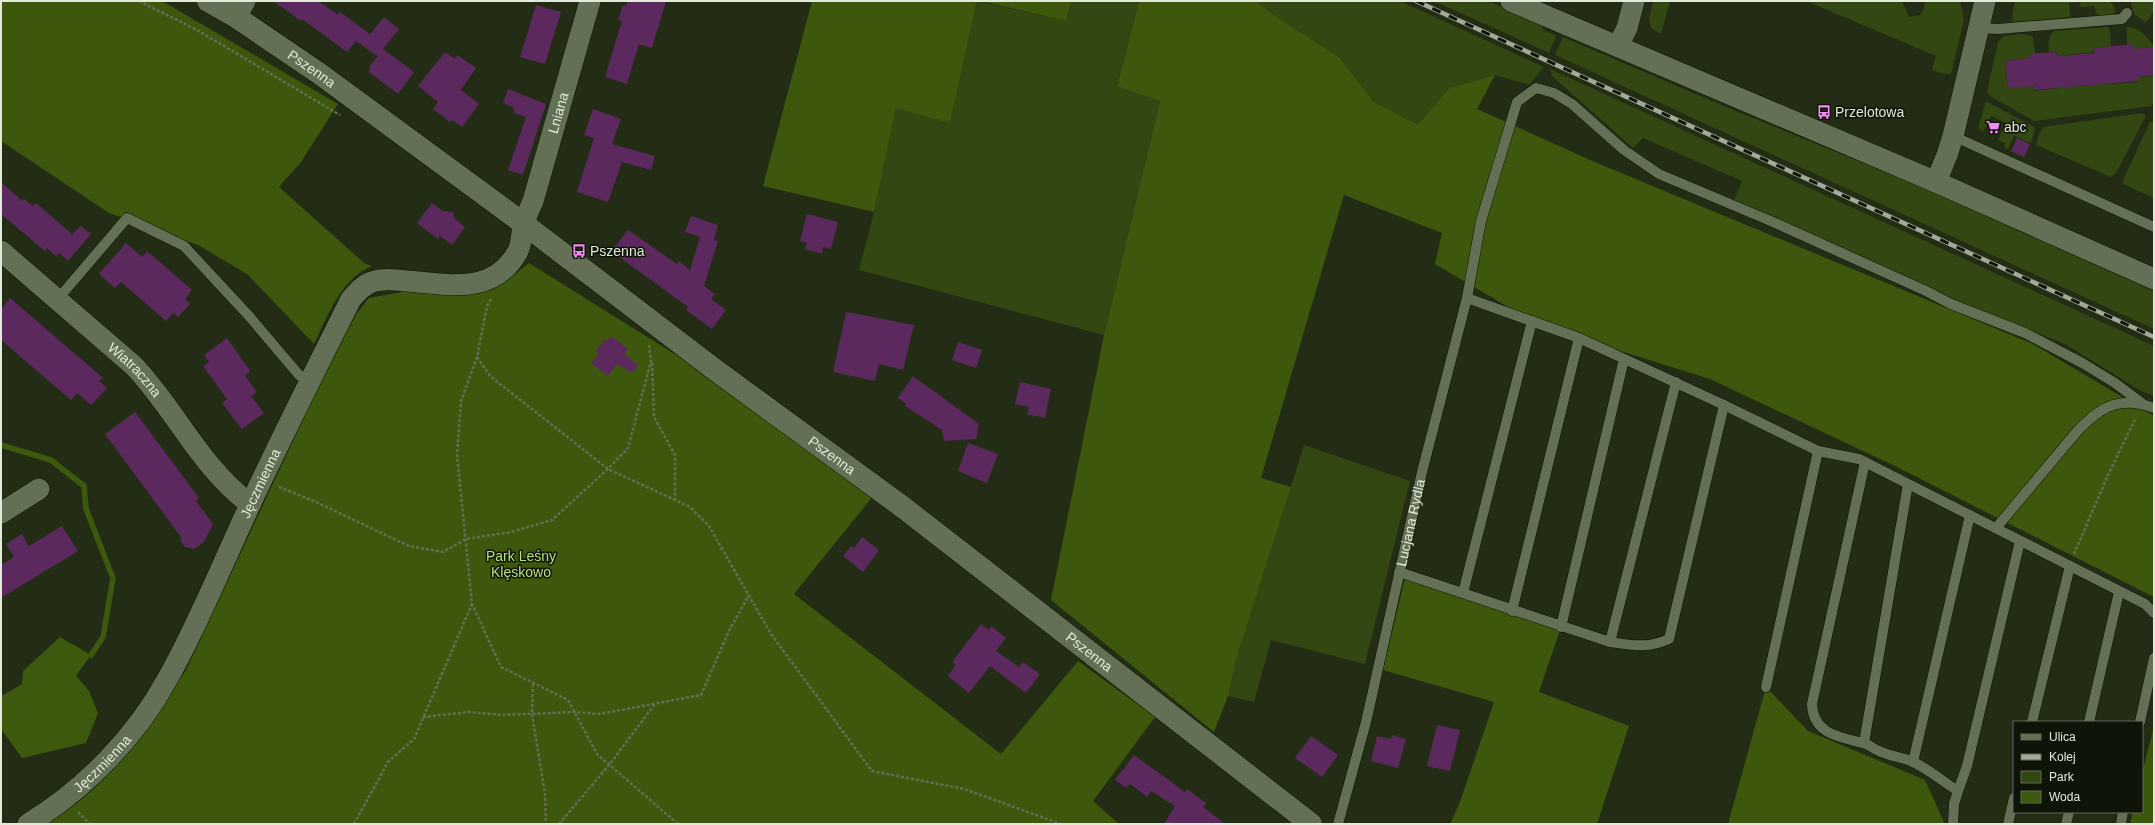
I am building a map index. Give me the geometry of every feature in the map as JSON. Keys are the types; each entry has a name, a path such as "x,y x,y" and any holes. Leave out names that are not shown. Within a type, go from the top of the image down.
{"street":[{"name":"Pszenna","path":"208,1 241,9 320,74 524,224 784,421 904,508 1311,824"},
{"name":"Lniana","path":"524,224 533,201 590,1"},
{"path":"1511,1 1936,182 2154,279"},
{"path":"1618,46 1627,28 1634,1"},
{"path":"1936,182 1953,136 1985,1"},
{"name":"Jęczmienna","path":"28,824 48,811 86,780 127,737 168,679 193,629 250,504 351,299 361,289 372,282 387,280 474,284 496,276 503,270 518,250 524,224"},
{"name":"Wiatraczna","path":"1,251 134,366 149,381 220,477 250,504"},
{"path":"1,513 39,489"}],"lane":[{"path":"1978,28 1998,29 2122,19 2127,13"},
{"name":"Lucjana Rydla","path":"1338,824 1368,714 1422,472 1467,298 1482,221 1517,102 1536,88 1554,93 1572,104 1624,150 1659,174 1773,222 1926,291 1951,304 2025,333 2084,364 2115,383 2143,404"},
{"path":"1953,136 2154,227"},
{"path":"57,300 127,218 184,246 249,316 299,375 310,381"},
{"path":"1467,298 1578,338 1676,382 1818,451 1859,459 2145,604 2154,613"},
{"path":"1463,593 1532,322"},
{"path":"1512,610 1578,338"},
{"path":"1560,627 1624,359"},
{"path":"1610,642 1676,382"},
{"path":"1996,528 2074,434 2099,411 2124,403 2143,404 2154,408"},
{"path":"1400,572 1560,627 1610,642 1637,646 1655,645 1669,639 1724,405"},
{"path":"1766,686 1818,451"},
{"path":"1865,462 1812,704 1812,715 1818,724 1827,732 1846,740 1864,743 1879,752 1913,762 1958,791"},
{"path":"1864,743 1908,484"},
{"path":"1913,762 1970,515"},
{"path":"1953,824 1954,804 1967,766 2020,541"},
{"path":"2032,721 2070,566"},
{"path":"2089,721 2119,592"},
{"path":"2140,721 2154,658"},
{"path":"2008,824 2013,802"},
{"path":"2066,824 2069,813"},
{"path":"2121,824 2123,813"}],"path":[{"path":"139,1 197,30 346,119"},
{"path":"496,276 497,290 487,306 477,357 461,401 457,455 472,604 501,667 568,700 597,754 678,824"},
{"path":"644,316 651,361 654,417 675,455 676,500"},
{"path":"477,357 490,376 608,469 690,507 709,526 771,634 872,770 964,789 1061,824"},
{"path":"262,480 316,502 409,546 443,552 466,539 511,532 552,520 608,469 628,448 651,361"},
{"path":"2070,566 2108,475 2143,404"},
{"path":"423,717 469,712 503,715 575,712 599,714 701,695 729,631 749,595"},
{"path":"354,824 388,762 414,739 472,604"},
{"path":"533,684 532,714 545,794 546,824"},
{"path":"559,824 609,765 656,704"}],"green space":[{"path":"1,1 162,1 338,104 301,162 279,187 364,263 372,266 361,272 343,289 330,310 314,344 247,274 198,245 109,213 1,141"},
{"path":"812,1 977,1 950,123 896,108 874,212 763,186"},
{"path":"977,1 1066,21 1071,1 1139,1 1117,85 1160,101 1104,335 859,270 874,212 896,107 950,123"},
{"path":"980,1 1071,1 1066,21"},
{"path":"1139,1 1256,1 1277,17 1339,57 1373,101 1418,125 1449,88 1495,75 1477,109 1590,160 2033,344 2154,416 2154,597 1897,467 1710,379 1579,338 1532,321 1435,264 1442,233 1344,195 1261,478 1291,487 1236,660 1228,696 1214,732 1051,600 1104,335 1160,101 1117,86"},
{"path":"1256,1 1400,1 1544,67 1529,85 1495,75 1449,88 1418,125 1373,101 1339,57 1277,17"},
{"path":"1434,1 1488,1 1542,24 1543,30 1556,36 1549,53"},
{"path":"1653,1 1670,1 1661,34 1651,28 1649,19"},
{"path":"1806,1 1902,1 1909,17 1920,15 1925,5 1924,1 1960,1 1964,20 1951,74 1944,74 1932,70 1936,56"},
{"path":"2015,1 2109,1 2113,5 2115,12 2112,15 2097,15 2094,6 2081,7 2080,2 2069,3 2070,17 2013,22 2012,15"},
{"path":"2130,1 2154,1 2154,7 2150,18 2145,22 2134,14"},
{"path":"2107,27 2110,30 2111,46 2094,48 2094,52 2057,56 2057,52 2049,52 2049,38 2054,31"},
{"path":"2127,27 2131,27 2143,33 2154,47 2134,49 2134,44 2127,45"},
{"path":"2025,34 2033,37 2035,54 2030,54 2030,58 2005,61 2008,88 2032,86 2033,91 2060,88 2060,84 2070,83 2071,87 2099,84 2110,79 2111,84 2138,82 2138,77 2154,76 2154,101 2152,106 2034,121 1990,96 1987,92 1998,42 2004,36"},
{"path":"1563,37 1721,105 1925,188 2154,291 2154,329 1555,55"},
{"path":"1550,69 2154,346 2154,396 2141,391 2065,344 1959,301 1734,200 1742,181 1643,138 1633,148 1552,76"},
{"path":"1986,101 2034,127 2035,129 2031,143 2014,136 2008,149 2004,147 2005,143 1998,140 2006,123 1991,116 1983,132 1978,128"},
{"path":"2142,113 2146,116 2116,173 2111,177 2036,145 2043,127"},
{"path":"2154,121 2154,198 2123,184 2123,180 2150,122"},
{"name":"Park Leśny Klęskowo","path":"529,263 681,358 873,496 794,594 1001,754 1078,661 1155,717 1093,801 1119,824 38,824 138,741 186,670 326,370 357,313 369,298 407,291 468,295 505,282"},
{"path":"1304,445 1410,481 1365,664 1271,640 1254,702 1228,696 1236,660"},
{"path":"1406,574 1561,627 1539,692 1629,726 1597,824 1450,824 1460,802 1494,702 1383,670"},
{"path":"1766,687 1808,731 1925,780 1945,824 1728,824"},
{"path":"2154,726 2154,824 2130,824 2133,813 2143,813 2143,770"}],"water":[{"path":"60,637 91,655 76,676 89,691 98,713 86,743 22,758 1,729 1,696 22,684 23,671"}],"building":[{"path":"273,1 318,1 338,15 340,12 370,34 384,17 399,29 383,49 414,72 398,94 369,72 370,66 379,54 377,56 356,41 347,52 302,19 301,21"},
{"path":"628,1 666,1 652,48 639,44 627,84 605,77 622,21 618,20 623,5 626,6"},
{"path":"536,5 561,12 545,64 520,57"},
{"path":"2134,44 2134,49 2154,47 2154,75 2138,77 2138,81 2033,90 2033,86 2008,88 2005,61 2030,58 2030,54 2056,52 2057,56 2095,53 2094,48"},
{"path":"445,52 455,59 457,55 476,68 461,90 479,104 462,127 452,120 450,122 433,109 438,102 418,86"},
{"path":"508,89 546,104 523,175 508,170 526,117 514,113 513,107 503,103"},
{"path":"593,109 621,119 612,144 655,156 651,170 622,162 608,202 577,192 594,138 584,135"},
{"path":"2017,138 2030,144 2024,157 2011,151"},
{"path":"1,182 22,201 24,199 33,206 36,203 72,234 81,226 91,234 68,261 59,253 56,256 47,248 45,251 1,214"},
{"path":"432,203 443,211 453,212 455,219 465,227 452,245 440,236 438,239 417,223"},
{"path":"807,214 838,222 831,249 823,247 822,254 805,249 807,243 800,241"},
{"path":"691,216 718,225 714,240 718,241 704,286 715,294 711,299 726,310 712,329 686,310 688,307 611,251 628,230 677,264 679,261 690,270 700,237 685,232"},
{"path":"126,243 142,257 147,251 192,290 185,299 190,304 178,317 173,313 166,321 121,282 115,288 99,274"},
{"path":"10,298 103,378 99,381 107,388 91,405 77,393 71,400 1,340 1,309"},
{"path":"846,312 914,325 903,370 879,364 875,381 833,372"},
{"path":"611,336 628,349 624,354 638,365 632,373 617,364 608,376 591,363 599,353 596,351 605,339 607,341"},
{"path":"227,338 250,371 245,376 257,392 251,396 264,413 242,429 222,403 227,399 203,366 209,362 204,355"},
{"path":"958,342 982,350 976,368 952,360"},
{"path":"913,376 979,424 976,439 944,441 942,430 905,406 906,404 898,398"},
{"path":"1020,382 1051,389 1045,418 1027,414 1029,407 1015,404"},
{"path":"135,412 199,498 196,501 213,524 204,542 194,549 185,547 181,542 181,537 105,434"},
{"path":"968,443 998,454 987,483 958,471"},
{"path":"62,526 78,551 1,598 1,565 14,557 6,544 22,534 29,546"},
{"path":"862,537 879,550 863,572 843,556 851,546 854,548"},
{"path":"981,624 989,630 991,626 1006,638 996,651 1019,667 1023,662 1040,674 1026,693 990,666 969,693 948,676 956,665 952,662"},
{"path":"1437,725 1460,730 1450,771 1427,766"},
{"path":"1392,735 1406,739 1398,768 1371,761 1377,736 1391,739"},
{"path":"1311,736 1338,755 1322,777 1295,758"},
{"path":"1134,755 1185,792 1187,789 1206,803 1203,807 1225,824 1164,824 1175,806 1151,791 1147,797 1130,784 1126,788 1115,780"}],"waterway":[{"path":"1,445 51,460 84,486 86,509 113,578 103,637 91,655"}],"railway":[{"path":"1416,1 2154,337"}],"place":[{"name":"Przelotowa","path":"1824,112"},
{"name":"abc","path":"1993,127"},
{"name":"Pszenna","path":"579,251"}]}
